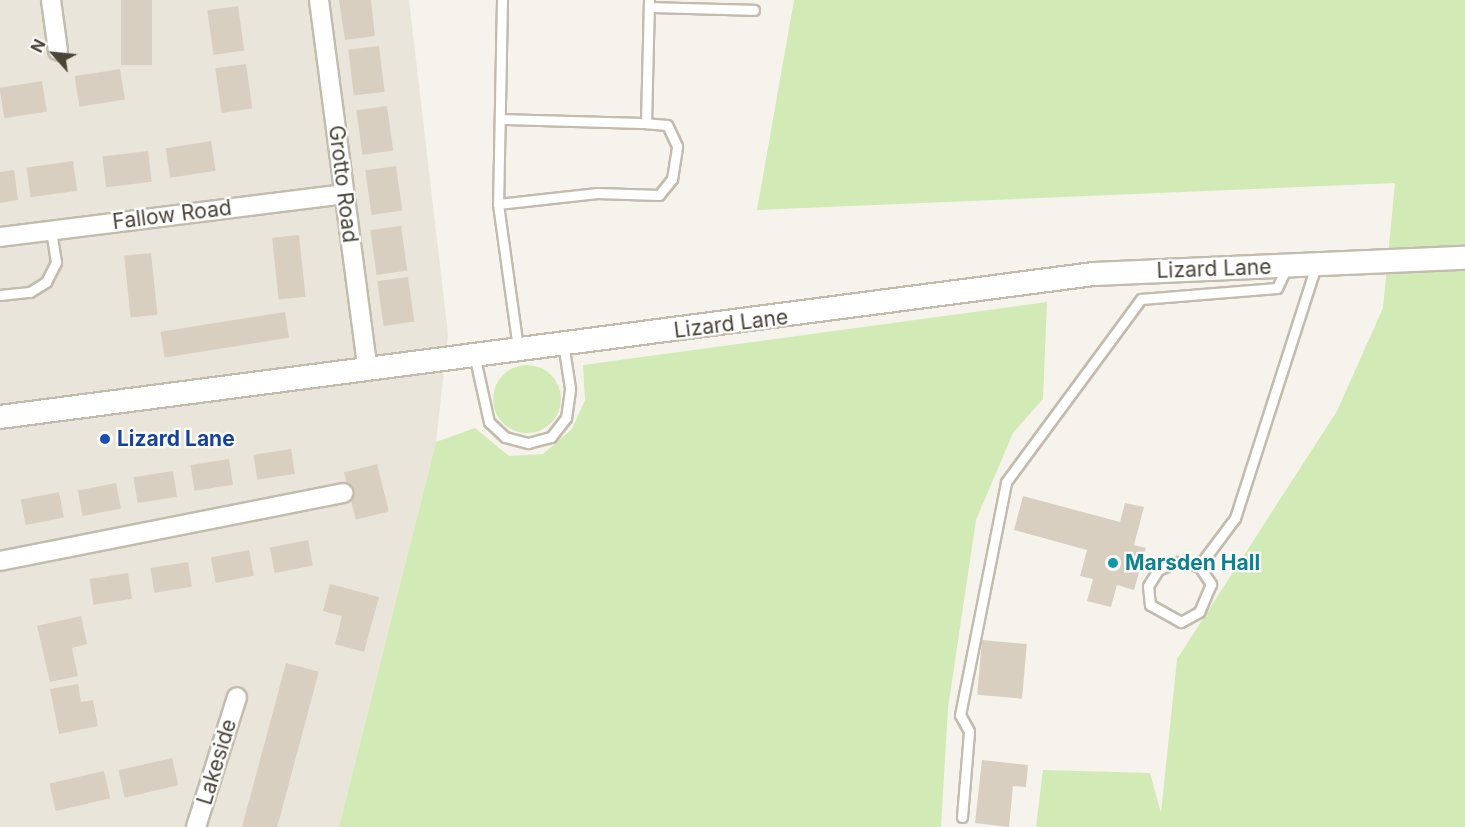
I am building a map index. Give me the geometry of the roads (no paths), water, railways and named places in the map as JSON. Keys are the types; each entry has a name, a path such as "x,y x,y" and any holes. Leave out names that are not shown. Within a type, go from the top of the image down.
{"street":[{"path":"51,0 58,51"},
{"name":"Grotto Road","path":"319,0 367,367"},
{"name":"Fallow Road","path":"0,237 344,194"},
{"name":"Lizard Lane","path":"0,417 367,367 1094,274 1465,258"},
{"path":"0,561 343,493"},
{"name":"Lakeside","path":"196,827 237,697"}],"lane":[{"path":"502,0 502,120 498,204 518,348"},
{"path":"646,123 649,4 754,10"},
{"path":"498,204 597,193 659,195 672,179 676,146 668,125 502,120"},
{"path":"0,295 30,292 46,282 56,262 51,230"},
{"path":"1199,566 1235,518 1316,265"},
{"path":"962,817 969,731 960,715 1006,483 1141,299 1277,288 1287,267"},
{"path":"474,354 489,422 505,437 528,443 551,437 566,418 570,388 563,343"},
{"path":"1176,562 1199,566 1210,584 1199,612 1181,622 1150,605 1148,586 1158,570 1176,562"}],"place":[{"name":"Lizard Lane","path":"105,439"},
{"name":"Marsden Hall","path":"1113,563"}]}
